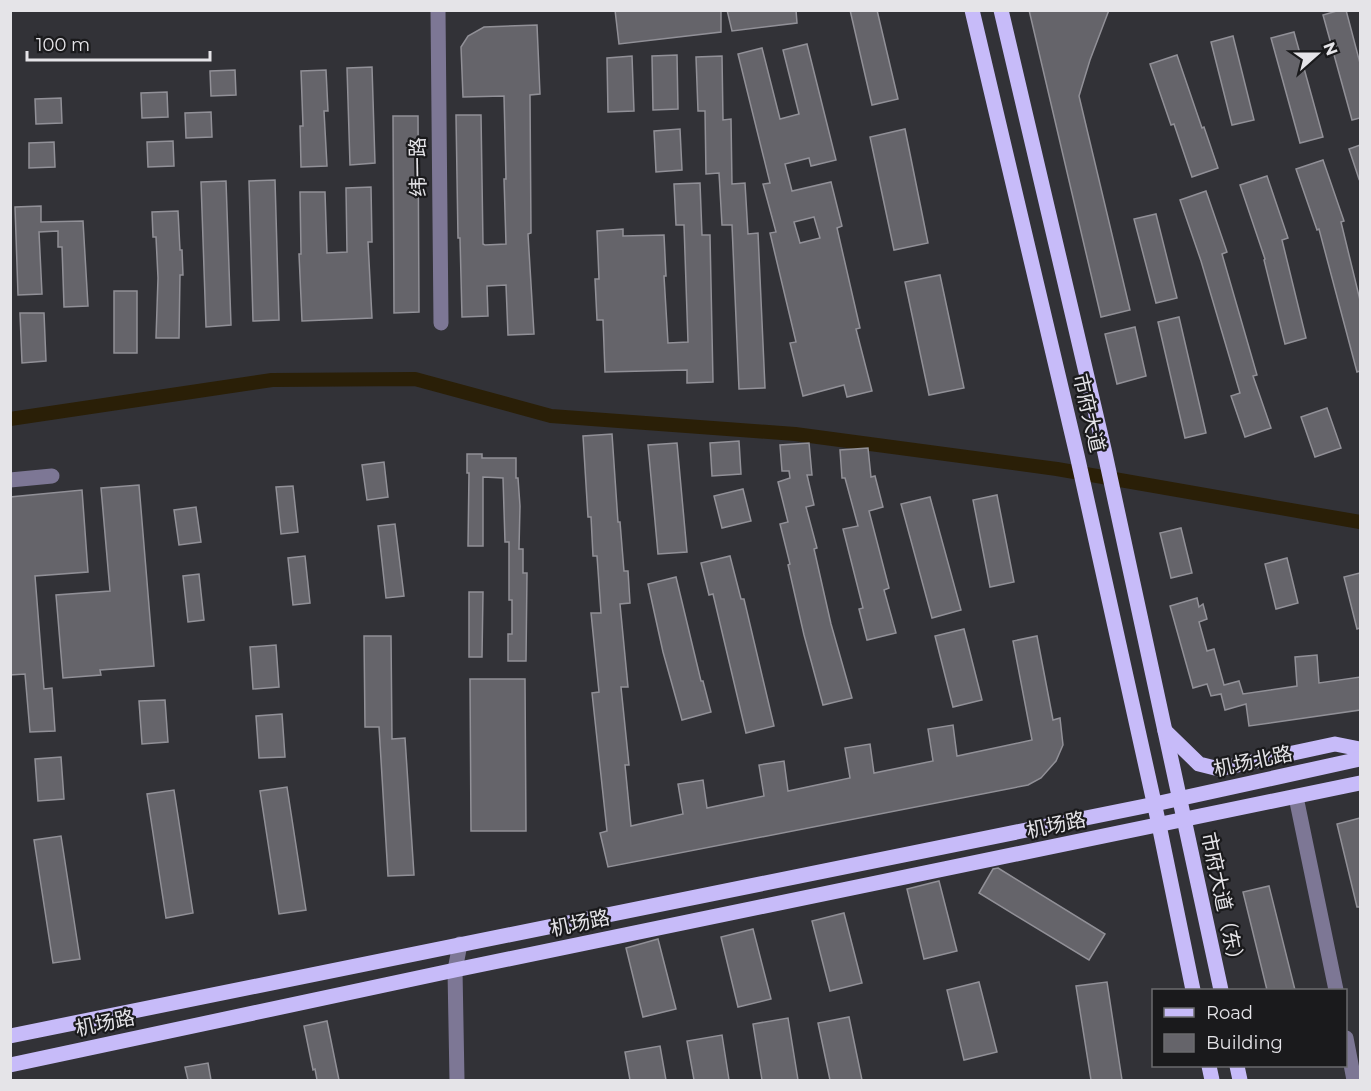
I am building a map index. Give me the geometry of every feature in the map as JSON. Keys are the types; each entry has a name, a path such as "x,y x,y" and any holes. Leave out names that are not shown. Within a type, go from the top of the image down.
{"main road":[{"name":"市府大道","path":"972,10 1077,455 1159,825"},
{"name":"市府大道","path":"1001,10 1104,449 1183,820"},
{"path":"1165,730 1199,764 1220,769 1335,744 1360,749"},
{"name":"机场北路","path":"1155,804 1360,759"},
{"path":"1193,989 1159,825 1360,783"},
{"name":"机场路","path":"10,1036 1155,804"},
{"name":"市府大道（东）","path":"1183,820 1221,989"},
{"name":"机场路","path":"10,1065 455,970 1159,825"}],"street":[{"name":"纬一路","path":"438,10 441,323"},
{"path":"10,480 52,476"},
{"path":"1296,797 1336,989"},
{"path":"457,1080 455,970 460,944"},
{"path":"1347,1043 1354,1080"}],"building":[{"path":"615,10 721,10 721,32 619,44"},
{"path":"727,10 796,10 797,23 732,31"},
{"path":"850,10 877,10 898,99 872,105"},
{"path":"1029,10 1109,10 1079,96 1130,310 1101,317"},
{"path":"1346,10 1360,63 1360,118 1352,120 1323,15"},
{"path":"537,25 540,94 530,95 531,233 528,234 534,334 508,335 506,285 487,286 488,316 462,317 456,115 481,115 483,244 485,245 506,244 504,179 506,179 504,96 463,97 461,47 468,36 484,27"},
{"path":"1294,32 1323,137 1300,143 1271,38"},
{"path":"1233,36 1254,120 1232,125 1211,42"},
{"path":"807,44 836,160 811,166 809,158 785,164 792,191 831,182 842,226 837,228 860,328 856,329 872,391 847,397 844,385 803,396 790,343 796,342 770,233 776,232 763,184 770,183 738,54 762,48 780,119 799,114 783,50","holes":["814,217 820,238 800,243 794,222"]},
{"path":"677,55 678,109 653,110 652,56"},
{"path":"1177,55 1218,168 1192,177 1150,64"},
{"path":"632,56 634,111 608,112 607,58"},
{"path":"722,56 723,120 731,119 732,184 745,183 748,234 758,233 765,388 739,389 732,225 722,225 719,173 706,174 705,111 698,111 696,57"},
{"path":"372,67 375,163 350,165 347,68"},
{"path":"235,70 236,95 211,96 210,71"},
{"path":"326,70 328,111 324,111 327,166 301,167 300,126 303,126 301,71"},
{"path":"167,92 168,117 142,118 141,93"},
{"path":"61,98 62,123 36,124 35,99"},
{"path":"211,112 212,137 186,138 185,113"},
{"path":"393,116 418,116 419,312 394,313"},
{"path":"680,129 682,170 656,172 654,131"},
{"path":"905,129 928,243 894,250 870,137"},
{"path":"173,141 174,166 148,167 147,142"},
{"path":"54,142 55,167 29,168 29,143"},
{"path":"1360,145 1360,178 1359,179 1349,149"},
{"path":"1323,160 1344,221 1341,222 1360,300 1360,371 1357,372 1319,229 1317,230 1296,169"},
{"path":"1267,176 1288,238 1282,240 1306,338 1285,344 1265,259 1240,185"},
{"path":"275,180 279,320 253,321 249,181"},
{"path":"226,181 231,325 206,327 201,182"},
{"path":"700,183 702,235 710,235 713,382 687,383 687,370 605,372 603,320 597,320 595,279 599,279 597,231 623,229 623,236 664,235 668,343 688,342 684,225 676,225 674,184"},
{"path":"371,187 372,242 368,242 372,318 302,321 299,254 301,254 300,192 325,192 327,253 347,252 346,188"},
{"path":"1206,191 1227,252 1222,254 1257,375 1253,376 1271,428 1245,437 1231,396 1240,393 1201,261 1180,200"},
{"path":"41,206 41,222 83,221 88,306 64,307 62,247 58,247 58,231 39,232 42,294 18,295 15,207"},
{"path":"178,211 183,275 180,275 179,338 156,338 158,278 152,212"},
{"path":"1156,214 1177,298 1156,303 1134,219"},
{"path":"940,275 964,388 929,395 905,282"},
{"path":"114,291 137,291 137,353 114,353"},
{"path":"20,313 44,313 46,361 22,363"},
{"path":"1179,317 1206,433 1185,438 1158,322"},
{"path":"1135,327 1146,376 1117,384 1105,334"},
{"path":"1327,408 1341,448 1315,457 1301,417"},
{"path":"612,434 618,522 620,522 624,571 628,571 630,603 620,604 628,687 621,687 629,765 625,765 631,826 683,814 678,784 703,780 707,808 764,796 759,765 784,761 788,791 850,778 845,748 870,744 874,773 933,761 928,729 953,725 957,756 1032,740 1013,641 1037,636 1053,720 1060,718 1063,745 1056,761 1041,778 1028,785 608,867 600,833 607,831 592,693 599,692 591,613 601,613 597,556 593,556 591,517 588,517 583,436"},
{"path":"739,441 741,474 712,476 710,443"},
{"path":"677,443 687,552 658,554 648,445"},
{"path":"809,443 812,475 807,475 814,505 806,507 817,548 814,549 831,624 852,698 823,705 804,635 780,524 788,522 778,482 790,478 789,471 782,471 780,445"},
{"path":"868,448 871,477 875,476 883,507 869,511 889,588 884,590 896,633 867,640 859,609 863,608 843,529 858,526 845,478 842,478 840,450"},
{"path":"467,454 482,454 482,458 516,458 520,506 519,549 523,549 523,573 527,573 526,661 508,661 508,634 512,634 512,600 509,600 509,542 505,542 503,478 483,477 483,546 468,546"},
{"path":"384,462 388,497 367,500 362,465"},
{"path":"139,485 154,666 100,670 101,675 63,678 56,595 110,591 101,488"},
{"path":"293,486 298,532 281,534 276,487"},
{"path":"743,489 751,521 722,528 714,496"},
{"path":"82,490 88,572 35,576 44,689 52,688 55,731 30,732 25,674 10,675 10,497"},
{"path":"997,495 1014,582 990,587 973,500"},
{"path":"930,497 961,610 932,618 901,504"},
{"path":"196,507 201,542 179,545 174,510"},
{"path":"395,524 404,596 386,598 378,526"},
{"path":"1181,528 1192,573 1171,578 1160,533"},
{"path":"305,556 310,603 293,605 288,558"},
{"path":"730,556 741,599 744,599 774,726 746,733 713,594 709,595 701,563"},
{"path":"1287,558 1298,603 1276,609 1265,564"},
{"path":"1360,573 1360,628 1357,629 1344,577"},
{"path":"199,574 204,620 188,622 183,576"},
{"path":"676,577 701,681 703,681 711,712 682,720 663,652 648,584"},
{"path":"469,592 483,592 482,657 469,657"},
{"path":"1197,598 1199,607 1203,604 1207,619 1199,622 1207,651 1214,649 1224,685 1239,681 1243,694 1297,686 1295,657 1317,655 1319,683 1360,677 1360,710 1249,726 1246,704 1225,710 1221,694 1211,696 1207,684 1193,688 1170,606"},
{"path":"964,629 982,700 953,707 935,636"},
{"path":"364,636 391,636 392,739 405,738 414,875 388,876 379,727 365,727"},
{"path":"276,645 279,687 253,689 250,647"},
{"path":"470,679 525,679 526,831 471,831"},
{"path":"165,700 168,742 142,744 139,701"},
{"path":"282,714 285,757 259,758 256,716"},
{"path":"61,757 64,799 38,801 35,759"},
{"path":"287,787 306,910 279,914 260,791"},
{"path":"174,790 193,913 166,918 147,794"},
{"path":"1360,818 1360,907 1357,907 1337,824"},
{"path":"61,836 80,959 53,963 34,840"},
{"path":"998,868 1105,934 1089,960 979,893 993,869"},
{"path":"939,881 957,951 924,959 907,889"},
{"path":"1269,886 1295,989 1267,989 1243,892"},
{"path":"844,913 862,983 830,991 812,921"},
{"path":"753,929 771,999 738,1007 721,937"},
{"path":"658,939 676,1009 643,1017 626,948"},
{"path":"979,982 997,1052 964,1060 947,990"},
{"path":"1107,982 1122,1080 1091,1080 1076,986"},
{"path":"849,1017 862,1080 830,1080 818,1023"},
{"path":"788,1018 798,1080 762,1080 753,1024"},
{"path":"327,1021 339,1080 317,1080 304,1026"},
{"path":"722,1035 729,1080 694,1080 687,1041"},
{"path":"660,1046 666,1080 630,1080 625,1052"},
{"path":"208,1063 211,1080 188,1080 185,1067"}],"waterway":[{"path":"10,419 272,380 415,379 551,416 795,434 1057,469 1360,522"}]}
